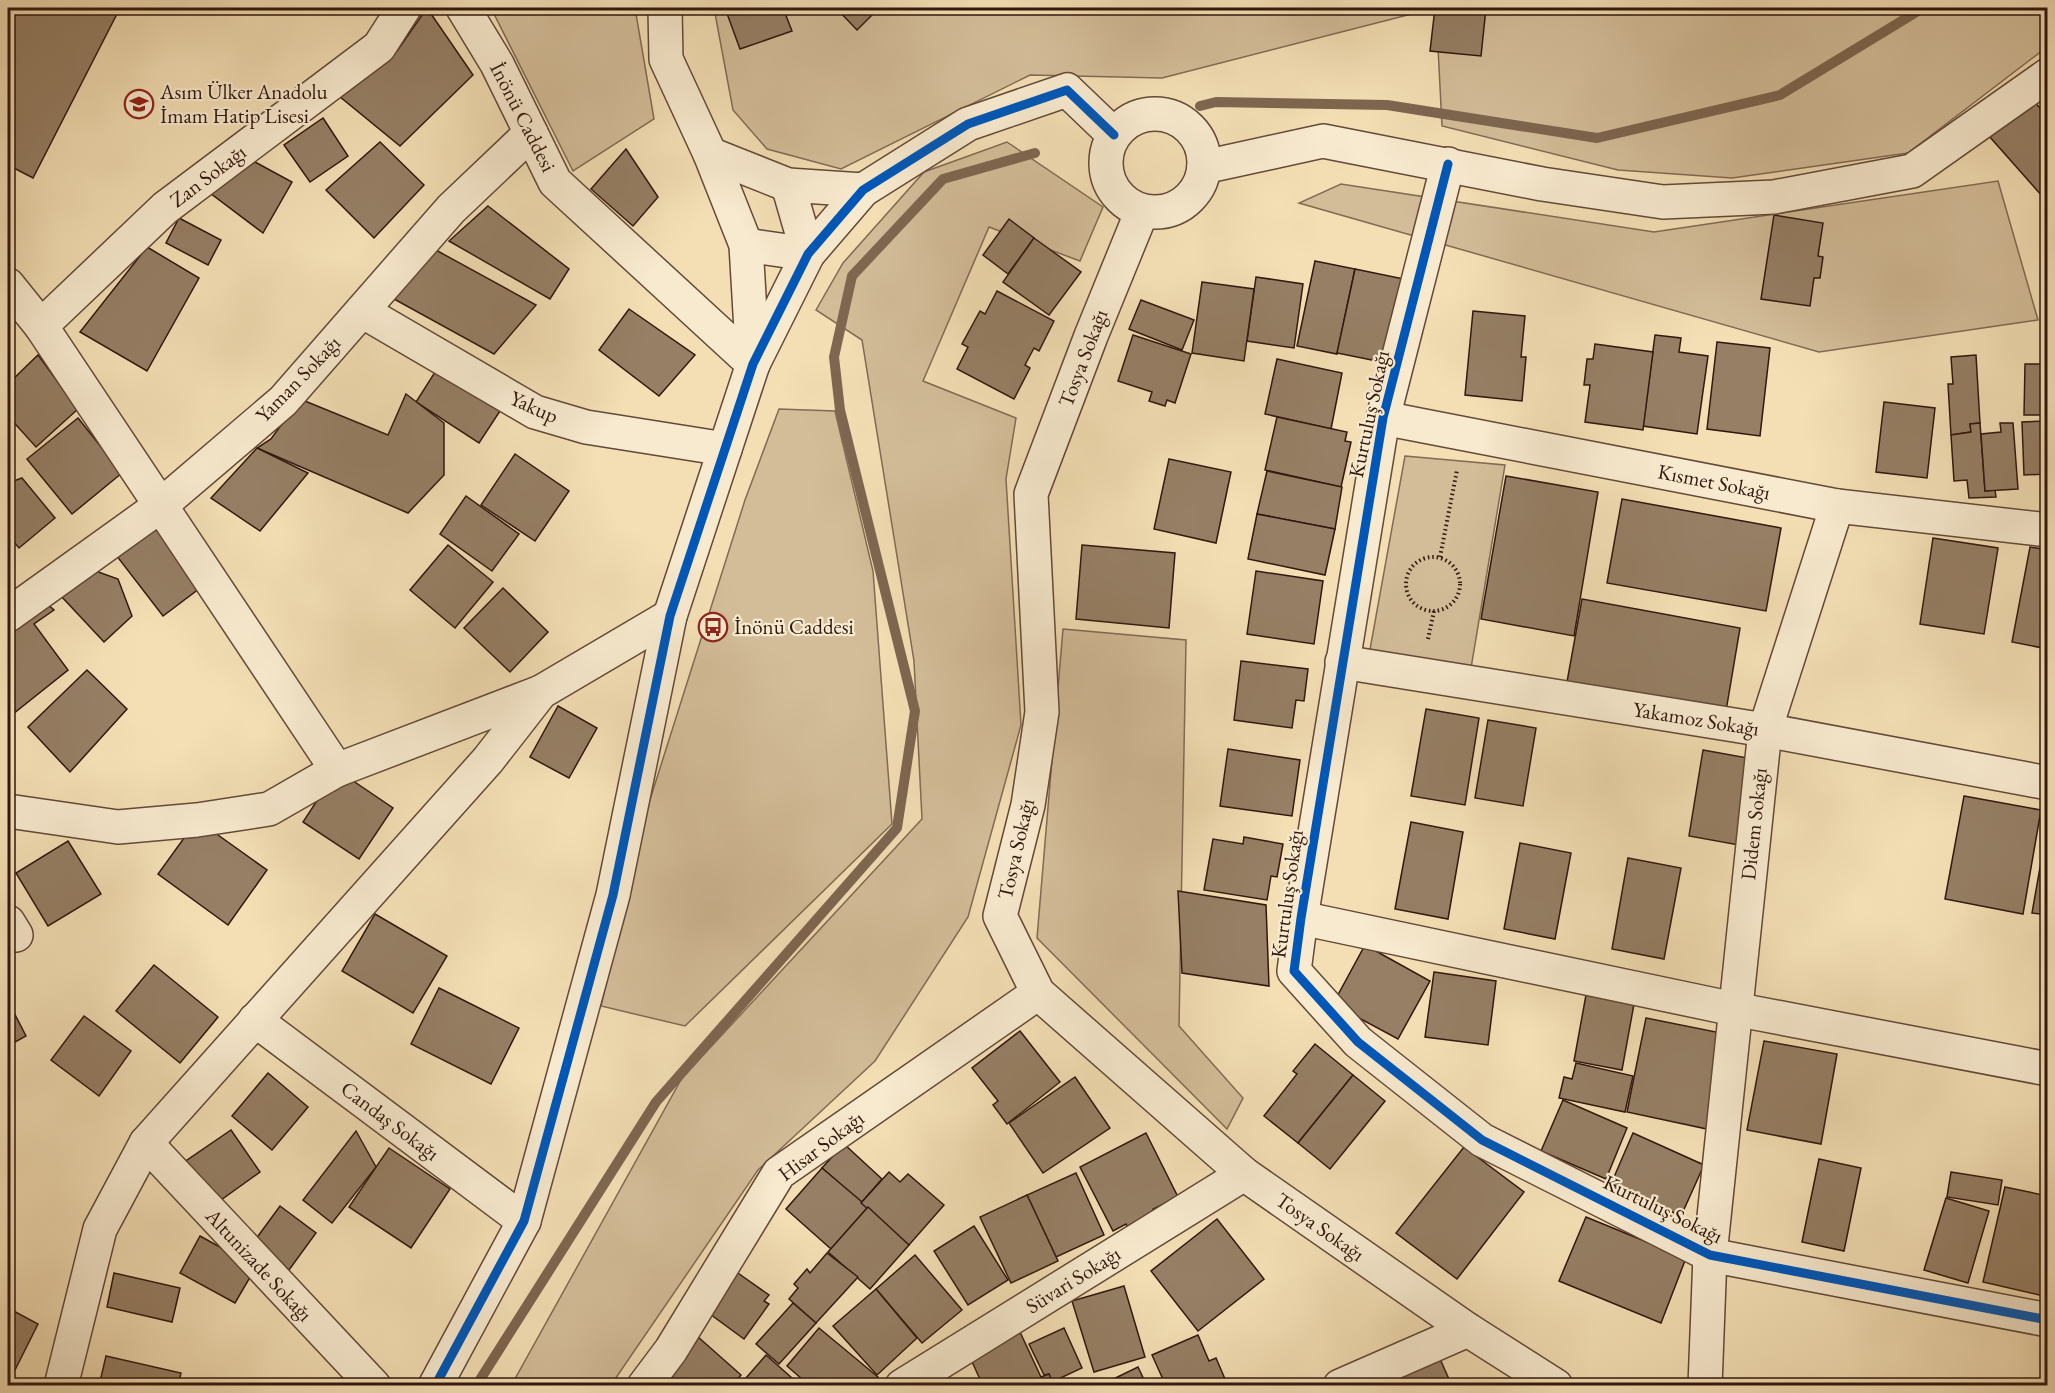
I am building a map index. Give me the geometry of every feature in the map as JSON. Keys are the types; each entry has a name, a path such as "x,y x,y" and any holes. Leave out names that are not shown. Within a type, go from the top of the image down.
{"street":[{"name":"Zan Sokağı","path":"41,326 165,208 378,47 404,8"},
{"name":"İnönü Caddesi","path":"463,8 497,64 555,182 753,364"},
{"path":"665,8 666,59 710,153 746,245 753,364"},
{"path":"1204,167 1323,141 1542,184 1663,202 1774,197 1912,171 2048,75"},
{"path":"435,1386 524,1221 613,895 670,616 753,364 808,254 863,190 968,124 1067,90 1114,135"},
{"path":"1155,114 1171,117 1185,125 1196,137 1203,151 1204,167 1201,181 1183,203 1171,210 1157,213 1142,211 1128,204 1116,194 1108,180 1105,165 1107,150 1114,135 1125,124 1140,116 1155,114"},
{"name":"Yaman Sokağı","path":"8,615 160,506 283,401 451,209 531,133"},
{"path":"710,153 788,185 863,190"},
{"name":"Kurtuluş Sokağı","path":"1448,164 1383,418 1294,971 1358,1042 1482,1140 1710,1255 2048,1320"},
{"path":"788,185 808,254"},
{"name":"Tosya Sokağı","path":"1142,211 1091,336 1031,494 1042,712 1028,805 1000,916 1038,993 1244,1174 1468,1330 1556,1386"},
{"path":"746,245 808,254"},
{"path":"8,285 41,326 337,770"},
{"name":"Yakup","path":"362,311 535,412 586,427 725,449"},
{"name":"Kısmet Sokağı","path":"1383,418 1837,506 2048,530"},
{"name":"Didem Sokağı","path":"1705,1386 1710,1255 1765,730 1837,506"},
{"path":"8,811 118,827 197,820 270,809 337,770 541,692 670,616"},
{"name":"Yakamoz Sokağı","path":"1342,662 1765,730 2048,783"},
{"path":"61,1386 100,1229 146,1143 488,760 541,692"},
{"path":"1301,918 1734,1009 2048,1069"},
{"name":"Hisar Sokağı","path":"644,1386 671,1350 779,1173 1038,993"},
{"name":"Candaş Sokağı","path":"255,1020 524,1221"},
{"name":"Altunizade Sokağı","path":"146,1143 374,1386"},
{"name":"Süvari Sokağı","path":"902,1386 1244,1174"},
{"path":"1340,1386 1468,1330"}],"path":[{"path":"1440,557 1464,434"},
{"path":"1440,557 1454,566 1459,574 1460,591 1450,605 1434,611 1425,609 1411,598 1407,589 1409,572 1422,559 1440,557"}],"shaded area":[{"path":"491,8 635,8 654,119 573,171"},
{"path":"714,8 1220,8 1231,10 1236,8 1435,8 1162,78 1030,75 841,169 767,149 733,110"},
{"path":"1436,8 2047,8 2047,47 1908,153 1732,178 1618,170 1442,126"},
{"path":"1007,142 1103,207 1080,261 989,227 923,381 1016,418 1006,479 1021,725 968,917 875,1061 758,1170 611,1385 511,1386 682,1078 922,819 914,661 862,340 816,310 843,263 924,172"},
{"path":"1998,181 2038,320 1819,352 1299,203 1341,184 1654,232"},
{"path":"779,409 835,411 873,571 892,824 685,1026 601,1006 642,825 745,500"},
{"path":"1405,456 1505,465 1470,674 1369,655"},
{"path":"1063,629 1186,640 1179,1026 1243,1098 1227,1129 1037,938"}],"building":[{"path":"13,8 120,8 33,178 8,165 8,18"},
{"path":"427,8 473,75 400,146 339,96 397,51"},
{"path":"725,8 783,8 792,31 740,49"},
{"path":"836,8 879,8 857,30"},
{"path":"1435,8 1486,8 1481,56 1430,51"},
{"path":"2031,98 2048,117 2048,191 2042,196 1989,136"},
{"path":"323,118 348,156 310,182 284,145"},
{"path":"380,142 424,185 374,238 326,190"},
{"path":"626,149 658,197 633,226 591,189"},
{"path":"255,162 292,182 263,233 210,193"},
{"path":"488,206 569,269 550,299 449,241"},
{"path":"1774,215 1823,223 1818,256 1823,257 1820,278 1814,278 1810,306 1761,299"},
{"path":"179,218 221,240 208,265 166,243"},
{"path":"1009,219 1034,238 1008,274 983,255"},
{"path":"1034,238 1081,272 1049,315 1003,282"},
{"path":"147,247 199,278 147,371 80,332"},
{"path":"434,249 536,305 494,354 394,299"},
{"path":"1315,261 1355,269 1337,354 1297,346"},
{"path":"1355,269 1404,279 1387,363 1337,353"},
{"path":"1256,277 1303,284 1294,348 1247,341"},
{"path":"1202,282 1254,289 1244,361 1192,353"},
{"path":"997,291 1054,321 1039,351 1034,348 1025,365 1030,368 1014,399 957,369 968,347 962,344 980,311 985,314"},
{"path":"1141,300 1194,320 1182,350 1129,329"},
{"path":"629,309 695,355 659,396 599,350"},
{"path":"1473,311 1525,316 1521,357 1526,357 1522,401 1465,395"},
{"path":"1133,335 1191,354 1175,403 1167,400 1165,406 1149,401 1152,392 1118,381"},
{"path":"1655,335 1681,338 1679,352 1708,356 1697,434 1643,426"},
{"path":"1717,342 1770,348 1760,436 1707,429"},
{"path":"1595,344 1653,352 1643,430 1585,422 1590,385 1584,385 1587,359 1593,359"},
{"path":"38,355 78,409 36,447 8,416 8,384"},
{"path":"1976,355 1980,423 1970,424 1971,432 1951,435 1948,384 1953,384 1951,357"},
{"path":"1277,359 1342,373 1331,429 1265,414"},
{"path":"2025,364 2048,364 2048,415 2024,415"},
{"path":"437,369 500,411 479,443 416,402"},
{"path":"406,394 444,423 444,475 408,513 257,448 271,439 300,399 388,435"},
{"path":"1884,402 1935,408 1927,478 1876,472"},
{"path":"1277,417 1347,432 1345,441 1351,442 1341,487 1265,470"},
{"path":"78,418 122,473 72,514 27,459"},
{"path":"2048,421 2047,486 2047,474 2024,475 2022,422"},
{"path":"1980,423 1985,491 1995,490 1996,497 1969,498 1967,480 1954,481 1951,435 1971,432 1970,424"},
{"path":"2000,423 2013,423 2018,489 1985,491 1981,434 2001,432"},
{"path":"257,448 308,473 260,531 211,498"},
{"path":"515,454 569,491 535,541 481,505"},
{"path":"1169,459 1231,472 1216,543 1154,529"},
{"path":"1267,471 1342,487 1335,529 1257,514"},
{"path":"1506,476 1598,492 1574,636 1481,619"},
{"path":"22,478 55,518 19,548 8,535 8,483"},
{"path":"466,496 519,534 492,571 440,534"},
{"path":"1622,499 1781,528 1766,611 1607,583"},
{"path":"1257,514 1335,529 1325,575 1248,559"},
{"path":"156,524 204,585 163,616 116,555"},
{"path":"1933,538 1998,548 1984,634 1920,624"},
{"path":"448,545 493,582 455,628 410,590"},
{"path":"1082,545 1175,553 1169,628 1076,619"},
{"path":"2030,547 2048,550 2048,649 2012,642"},
{"path":"90,569 118,579 132,616 104,642 61,596"},
{"path":"1256,571 1323,581 1314,644 1247,634"},
{"path":"503,588 548,632 510,672 464,628"},
{"path":"1582,599 1740,628 1726,711 1567,682"},
{"path":"46,603 54,610 34,624 68,670 8,718 8,633"},
{"path":"1241,661 1308,669 1304,701 1296,700 1292,728 1234,720"},
{"path":"87,670 127,709 70,772 28,727"},
{"path":"558,706 597,728 569,778 530,757"},
{"path":"1426,709 1479,718 1465,805 1411,796"},
{"path":"1488,720 1536,728 1523,806 1475,798"},
{"path":"1228,749 1300,760 1292,816 1220,806"},
{"path":"1703,750 1759,760 1744,846 1689,836"},
{"path":"337,770 393,808 359,859 303,822"},
{"path":"1964,796 2041,810 2023,914 1945,899"},
{"path":"197,820 267,870 228,925 158,874"},
{"path":"1411,822 1463,832 1448,919 1395,909"},
{"path":"2048,822 2048,915 2032,913"},
{"path":"1244,837 1283,844 1277,877 1271,876 1267,900 1204,890 1213,839 1243,844"},
{"path":"68,841 101,894 48,926 16,873"},
{"path":"1520,843 1571,853 1555,939 1504,929"},
{"path":"1628,858 1681,868 1664,959 1612,949"},
{"path":"1178,891 1266,905 1269,986 1182,973"},
{"path":"375,914 447,956 413,1013 342,971"},
{"path":"1365,945 1430,981 1398,1039 1333,1004"},
{"path":"154,965 218,1017 180,1063 116,1011"},
{"path":"1434,972 1496,981 1488,1045 1425,1037"},
{"path":"439,988 519,1028 491,1084 411,1044"},
{"path":"1586,995 1634,1004 1622,1070 1574,1061"},
{"path":"8,1001 26,1036 8,1046"},
{"path":"84,1016 131,1051 99,1096 51,1060"},
{"path":"1646,1018 1726,1034 1707,1129 1627,1112"},
{"path":"1020,1031 1060,1082 1007,1124 993,1105 998,1101 972,1068"},
{"path":"1764,1041 1837,1054 1821,1144 1747,1130"},
{"path":"1315,1044 1353,1075 1298,1143 1264,1116 1297,1074 1293,1071"},
{"path":"1576,1063 1633,1076 1625,1112 1559,1098 1564,1077 1572,1079"},
{"path":"268,1073 308,1107 272,1150 232,1116"},
{"path":"1353,1075 1385,1101 1330,1169 1298,1143"},
{"path":"1075,1077 1110,1128 1043,1173 1009,1123"},
{"path":"1563,1100 1627,1128 1606,1179 1541,1151"},
{"path":"231,1130 260,1172 207,1210 177,1167"},
{"path":"356,1131 376,1167 332,1223 303,1200"},
{"path":"1146,1133 1178,1197 1153,1209 1156,1216 1129,1230 1126,1224 1113,1231 1080,1167"},
{"path":"1633,1133 1704,1165 1681,1216 1611,1184"},
{"path":"844,1144 882,1179 861,1203 822,1168"},
{"path":"1464,1147 1524,1192 1457,1279 1396,1233"},
{"path":"389,1148 450,1189 411,1248 349,1207"},
{"path":"1819,1159 1861,1168 1844,1251 1802,1242"},
{"path":"822,1168 868,1207 831,1249 786,1209"},
{"path":"889,1172 900,1182 908,1174 944,1205 909,1245 861,1203"},
{"path":"1951,1172 2002,1180 1998,1205 1947,1197"},
{"path":"1076,1173 1104,1235 1056,1257 1027,1195"},
{"path":"2005,1187 2048,1196 2048,1297 1983,1282"},
{"path":"1027,1195 1058,1261 1011,1283 980,1217"},
{"path":"1946,1198 1989,1211 1968,1283 1924,1270"},
{"path":"280,1206 316,1233 289,1270 253,1243"},
{"path":"868,1207 909,1245 870,1289 828,1252"},
{"path":"1586,1217 1686,1258 1661,1323 1559,1281"},
{"path":"1217,1219 1264,1279 1198,1331 1151,1271"},
{"path":"974,1226 1008,1280 968,1305 934,1251"},
{"path":"200,1236 256,1267 235,1303 180,1273"},
{"path":"827,1253 858,1277 816,1323 789,1299 798,1288 794,1284 807,1269 810,1273"},
{"path":"915,1255 962,1310 922,1343 876,1289"},
{"path":"735,1271 769,1295 764,1301 769,1304 744,1339 706,1311"},
{"path":"114,1273 180,1288 172,1322 107,1307"},
{"path":"1124,1286 1145,1357 1094,1372 1072,1301"},
{"path":"876,1289 917,1338 877,1375 833,1326"},
{"path":"793,1303 816,1323 779,1364 756,1344"},
{"path":"8,1308 38,1324 8,1384"},
{"path":"819,1328 878,1377 870,1386 810,1386 787,1366"},
{"path":"1064,1328 1082,1368 1052,1382 1049,1374 1044,1375 1029,1344"},
{"path":"1020,1332 1041,1377 1049,1374 1054,1386 983,1386 969,1355"},
{"path":"1198,1335 1209,1361 1216,1358 1228,1386 1166,1386 1152,1355"},
{"path":"697,1336 741,1375 732,1386 652,1386"},
{"path":"1437,1352 1452,1386 1389,1386 1385,1374"},
{"path":"2047,1352 2048,1386 2038,1386"},
{"path":"766,1355 801,1386 739,1386"},
{"path":"106,1356 181,1373 178,1386 99,1386"},
{"path":"1138,1367 1147,1386 1099,1386"}],"waterway":[{"path":"1200,106 1216,102 1387,105 1597,138 1780,95 1923,8"},
{"path":"476,1386 656,1102 897,828 915,711 840,410 834,357 852,276 943,179 1035,153"}],"cycle path":[{"path":"435,1386 524,1221 613,895 670,616 753,364 808,254 863,190 968,124 1067,90 1114,135"},
{"path":"1448,164 1383,418 1294,971 1358,1042 1482,1140 1710,1255 2048,1320"}],"place":[{"name":"Asım Ülker Anadolu İmam Hatip Lisesi","path":"139,104"},
{"name":"İnönü Caddesi","path":"713,627"}]}
